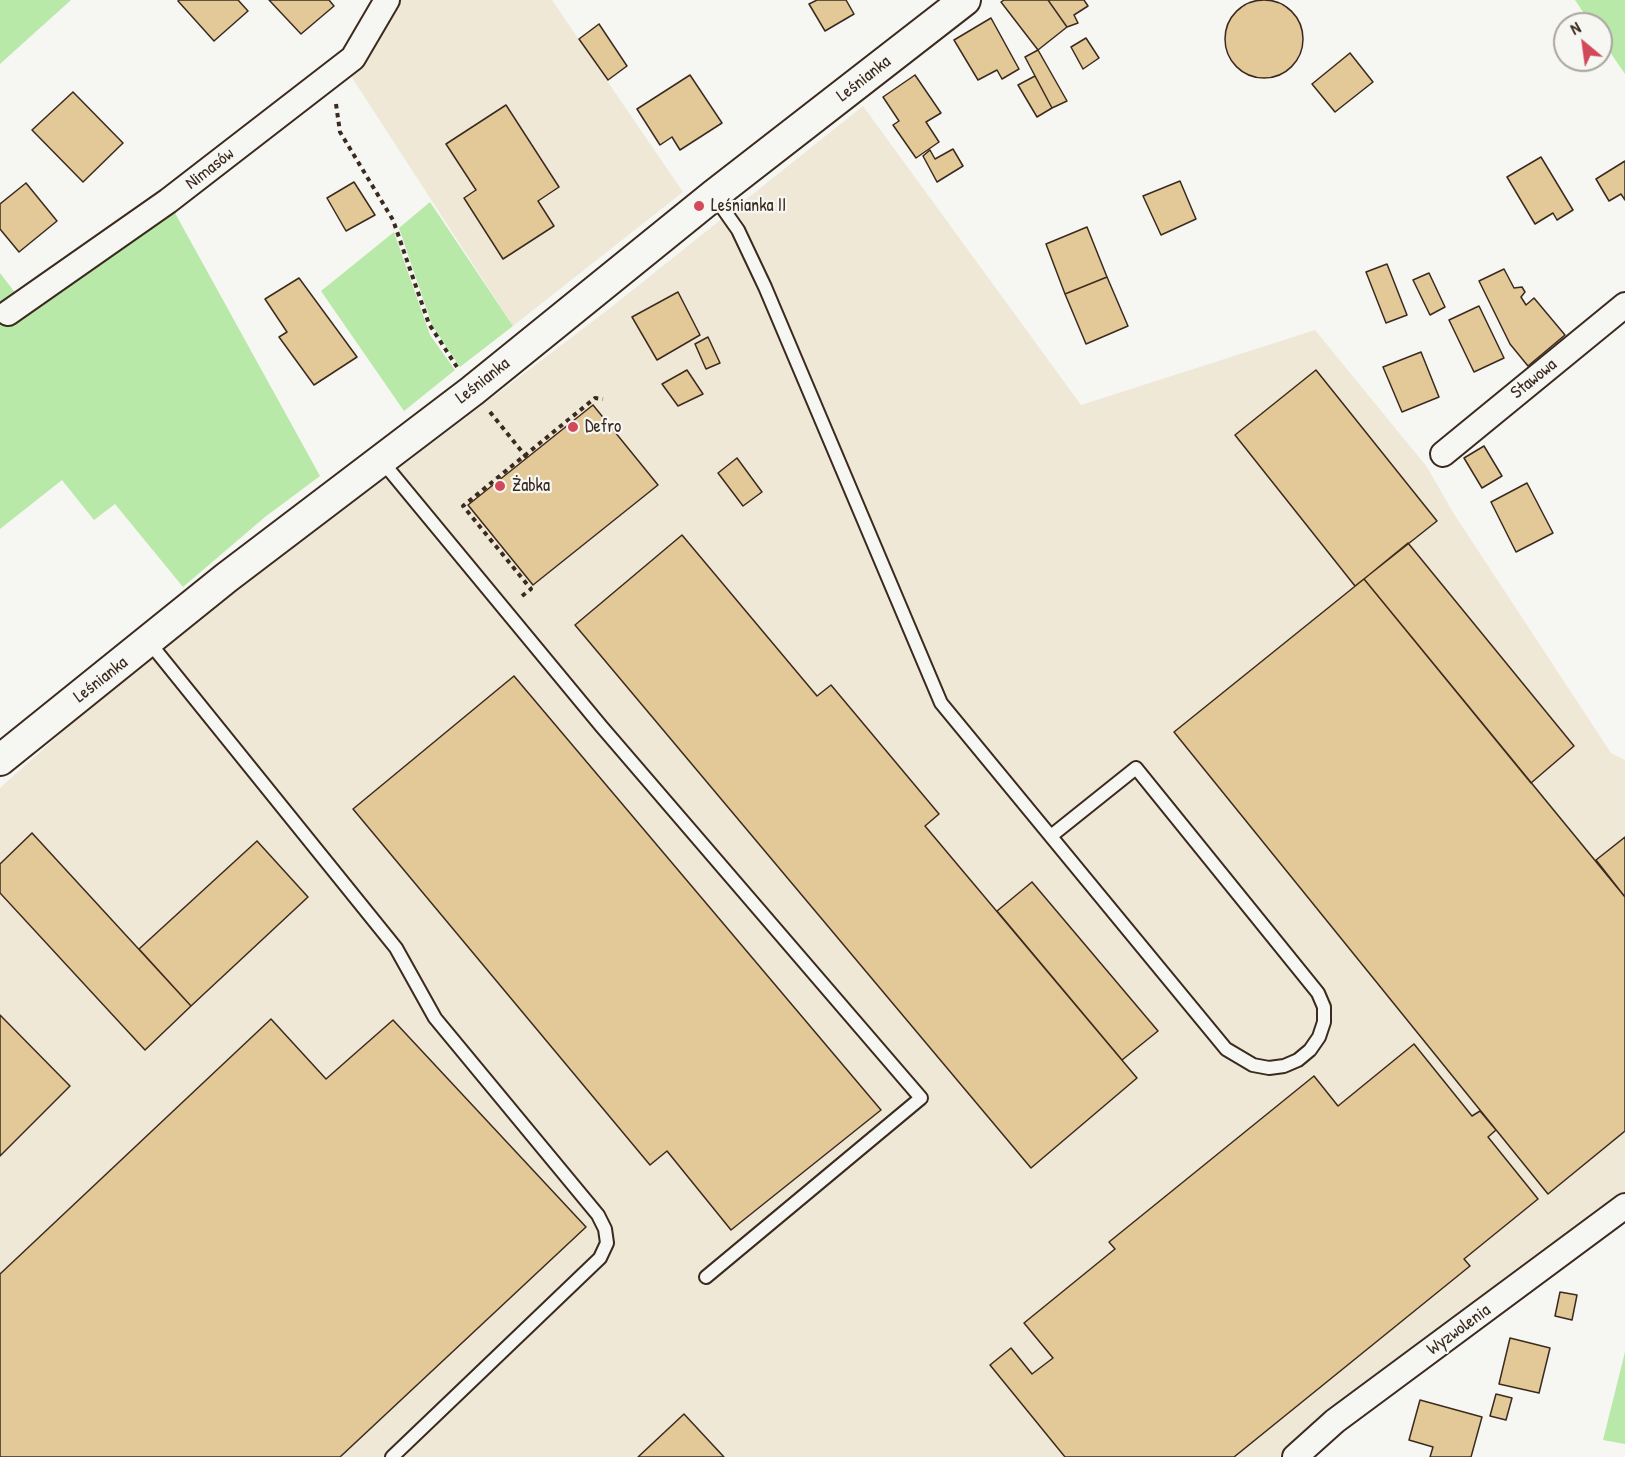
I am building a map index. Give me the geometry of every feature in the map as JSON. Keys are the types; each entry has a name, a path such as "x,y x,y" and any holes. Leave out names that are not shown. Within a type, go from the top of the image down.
{"street":[{"name":"Nimasów","path":"8,314 168,201 352,58 387,0"},
{"name":"Leśnianka","path":"0,760 226,578 381,459 480,400 714,195 965,0"},
{"name":"Stawowa","path":"1443,454 1625,305"},
{"name":"Wyzwolenia","path":"1294,1457 1335,1421 1625,1206"}],"lane":[{"path":"714,195 738,230 761,277 941,703 1227,1049 1253,1065 1269,1068 1284,1066 1298,1060 1310,1050 1319,1037 1324,1022 1324,1007 1318,993 1136,768 1051,836"},
{"path":"381,459 505,610 921,1098 706,1277"},
{"path":"149,642 396,948 435,1018 598,1215 605,1229 607,1244 600,1258 392,1457"}],"path":[{"path":"328,77 334,89 340,132 393,220 429,324 480,400 526,456"},
{"path":"505,610 531,589 463,506 595,398 603,399"}],"shaded area":[{"path":"394,0 552,0 683,192 513,326 349,73"},
{"path":"863,106 1081,405 1315,330 1427,467 1454,514 1611,753 1625,760 1625,1206 1295,1457 0,1457 0,788 122,678 609,309"}],"green space":[{"path":"0,0 71,0 0,64"},
{"path":"1575,0 1625,0 1625,74 1613,56 1613,12 1583,12"},
{"path":"430,202 513,326 460,367 432,325 399,228"},
{"path":"170,204 320,476 265,517 183,587 115,504 94,520 62,480 0,529 0,273 27,308"},
{"path":"394,232 430,335 455,370 404,411 321,291"},
{"path":"1625,1352 1625,1444 1603,1440"}],"building":[{"path":"179,0 238,0 248,11 214,41"},
{"path":"269,0 329,0 334,6 301,34"},
{"path":"817,0 846,0 854,14 825,31 809,4"},
{"path":"1004,0 1048,0 1067,27 1038,50 1001,2"},
{"path":"1048,0 1084,0 1088,6 1074,15 1078,23 1067,27"},
{"path":"1264,0 1279,3 1292,11 1300,24 1303,39 1300,54 1292,67 1279,75 1264,78 1249,75 1236,67 1228,54 1225,39 1228,24 1236,11 1249,3"},
{"path":"991,18 1019,69 1002,79 997,70 978,80 954,40"},
{"path":"599,24 627,66 608,80 579,39"},
{"path":"1086,38 1099,58 1083,69 1071,47"},
{"path":"1038,50 1067,101 1052,108 1025,57"},
{"path":"1350,53 1373,82 1335,112 1312,84"},
{"path":"690,75 722,123 680,150 672,137 660,145 637,109"},
{"path":"915,75 941,113 926,122 939,142 916,158 893,125 899,121 883,97"},
{"path":"1035,76 1052,108 1037,117 1018,85"},
{"path":"73,92 123,143 83,182 32,130"},
{"path":"506,105 559,187 538,201 554,226 503,259 464,198 476,190 446,144"},
{"path":"953,149 963,166 937,182 923,156 930,150 935,159"},
{"path":"1541,157 1573,210 1557,220 1553,213 1535,224 1507,177"},
{"path":"1625,161 1625,200 1621,194 1609,201 1596,179"},
{"path":"1180,181 1196,219 1161,235 1143,196"},
{"path":"354,182 375,215 346,231 327,198"},
{"path":"26,183 57,221 19,252 0,229 0,204"},
{"path":"1087,227 1107,277 1065,294 1046,244"},
{"path":"1387,264 1407,315 1386,323 1366,272"},
{"path":"1504,269 1514,288 1522,287 1525,292 1521,297 1526,305 1534,298 1565,335 1528,366 1510,344 1479,281"},
{"path":"1429,273 1445,307 1430,315 1413,280"},
{"path":"1107,277 1128,326 1086,344 1065,294"},
{"path":"299,278 357,357 314,385 279,337 287,332 265,299"},
{"path":"678,292 700,335 657,360 632,317"},
{"path":"1479,306 1504,358 1474,372 1449,320"},
{"path":"708,337 720,363 706,369 695,344"},
{"path":"1421,352 1439,397 1402,412 1383,367"},
{"path":"687,370 703,394 678,406 662,384"},
{"path":"1316,370 1437,521 1355,586 1235,435"},
{"path":"593,405 658,485 533,585 468,505"},
{"path":"1484,446 1502,476 1482,488 1464,458"},
{"path":"737,458 762,492 743,506 718,473"},
{"path":"1527,483 1553,533 1516,552 1491,502"},
{"path":"682,535 817,696 831,685 939,814 925,826 1137,1078 1031,1168 575,625"},
{"path":"1408,543 1574,746 1531,783 1364,579"},
{"path":"1364,579 1625,897 1625,1131 1548,1194 1174,732"},
{"path":"514,676 881,1110 731,1230 667,1151 650,1165 353,809"},
{"path":"32,833 191,1006 145,1050 0,893 0,864"},
{"path":"1625,837 1625,897 1596,860"},
{"path":"257,841 308,897 191,1006 139,949"},
{"path":"1032,882 1158,1031 1122,1060 997,911"},
{"path":"0,1015 70,1086 0,1156"},
{"path":"271,1019 326,1079 393,1020 586,1227 340,1457 0,1457 0,1274"},
{"path":"1414,1044 1472,1116 1480,1111 1496,1130 1488,1137 1538,1199 1464,1259 1470,1266 1234,1457 1065,1457 990,1365 1011,1348 1032,1374 1053,1358 1024,1323 1115,1249 1109,1242 1314,1076 1338,1106"},
{"path":"1560,1292 1577,1295 1572,1320 1555,1316"},
{"path":"1510,1338 1550,1348 1539,1393 1499,1384"},
{"path":"1496,1394 1512,1398 1506,1420 1490,1416"},
{"path":"1420,1400 1482,1417 1471,1457 1430,1457 1433,1447 1409,1440"},
{"path":"684,1414 724,1457 638,1457"}],"place":[{"name":"Leśnianka II","path":"699,206"},
{"name":"Defro","path":"573,427"},
{"name":"Żabka","path":"500,486"}]}
